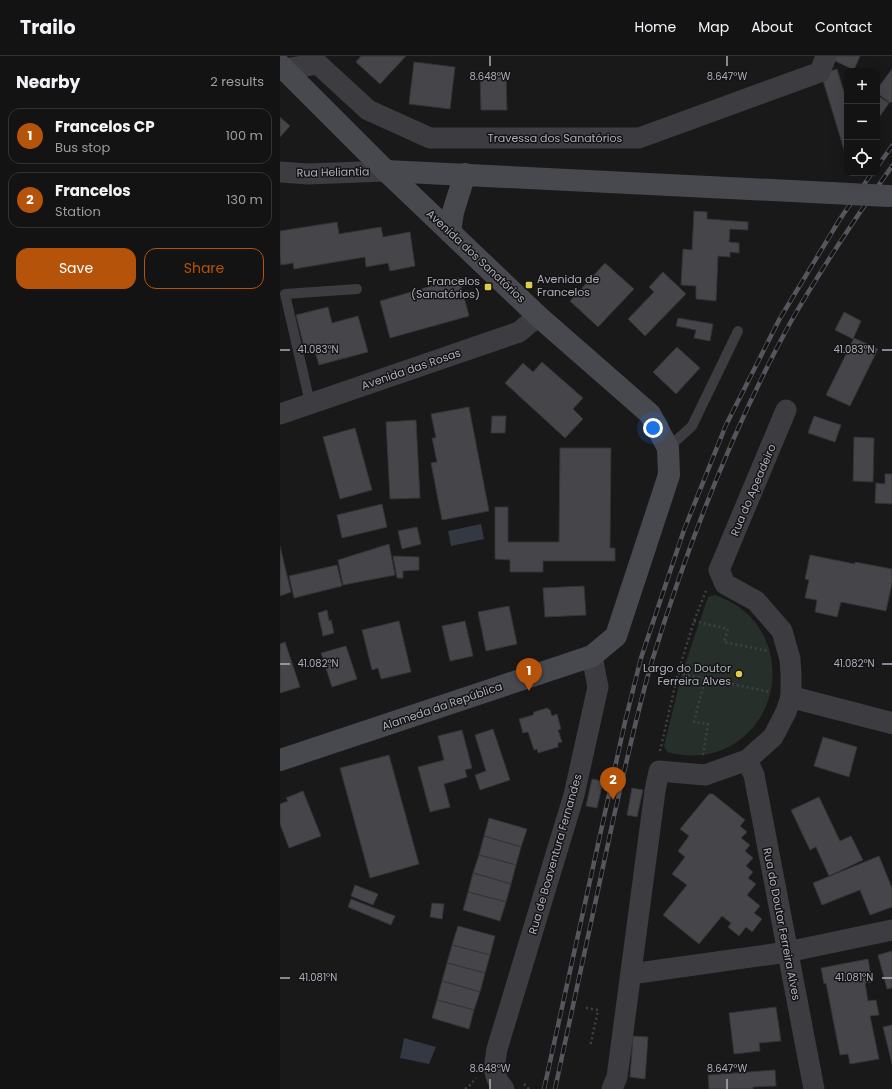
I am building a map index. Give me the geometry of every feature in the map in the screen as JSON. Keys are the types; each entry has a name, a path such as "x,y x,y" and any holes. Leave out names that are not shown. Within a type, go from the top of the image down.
{"main road":[{"name":"Avenida dos Sanatórios","path":"282,67 386,171 538,316 650,414 668,448"},
{"path":"386,171 890,197"},
{"path":"450,232 453,212 465,174"},
{"name":"Alameda da República","path":"280,760 592,656 616,636 669,475 668,448"}],"street":[{"name":"Travessa dos Sanatórios","path":"282,67 318,64 368,110 430,138 638,138 820,72 826,56"},
{"name":"Rua Heliantia","path":"280,172 308,174 386,171"},
{"name":"Avenida das Rosas","path":"280,414 520,332 538,316"},
{"name":"Rua do Apeadeiro","path":"719,570 786,410"},
{"path":"612,1089 617,1077 655,791 659,772 705,775 747,760 773,737 786,712 791,697 790,659 782,631 756,601 725,584 719,570"},
{"name":"Rua de Boaventura Fernandes","path":"504,1089 495,1077 494,1066 497,1049 574,795 598,687 592,656"},
{"path":"791,697 892,723"},
{"name":"Rua do Doutor Ferreira Alves","path":"747,760 754,775 814,1089"},
{"path":"631,974 787,952 892,930"}],"lane":[{"path":"310,403 285,294 357,289"},
{"path":"668,448 692,426 738,331"}],"path":[{"path":"660,754 678,673 694,621 707,588 719,570"},
{"path":"694,621 728,629 724,642 775,653"},
{"path":"678,673 791,697"},
{"path":"702,759 708,724 694,722 705,679"},
{"path":"586,1008 598,1010 590,1047"}],"shaded area":[{"path":"481,524 484,539 451,546 448,531"},
{"path":"715,595 739,607 755,623 766,641 772,662 772,682 767,703 758,721 743,737 724,749 703,755 681,755 667,752 664,746 682,673 708,597"},
{"path":"404,1038 436,1047 429,1064 400,1058"}],"building":[{"path":"361,56 406,56 380,84 356,62"},
{"path":"834,56 860,56 855,68 850,68 833,60"},
{"path":"414,62 455,67 450,109 409,104"},
{"path":"837,69 844,92 844,149 821,74"},
{"path":"892,69 892,101 890,103 880,95 880,85"},
{"path":"480,74 506,74 507,110 481,110"},
{"path":"880,97 889,103 880,116"},
{"path":"280,117 290,126 280,137"},
{"path":"694,211 707,212 707,219 748,222 748,230 730,229 729,242 739,243 739,253 730,252 730,257 718,256 716,301 696,299 696,286 681,285 683,249 692,250"},
{"path":"337,222 339,234 381,227 383,237 410,232 415,266 390,271 388,263 366,267 365,257 294,269 293,263 281,265 280,231"},
{"path":"605,263 634,289 598,327 570,301"},
{"path":"663,272 686,294 645,336 628,319 654,292 649,287"},
{"path":"459,278 469,316 390,338 380,301"},
{"path":"328,307 332,323 358,316 368,352 319,365 313,344 304,347 296,315"},
{"path":"844,312 861,321 853,339 835,330"},
{"path":"678,318 713,324 710,341 694,338 696,330 676,326"},
{"path":"854,338 878,349 850,406 826,395"},
{"path":"677,347 700,368 676,394 653,372"},
{"path":"542,362 583,398 573,409 583,419 565,438 505,383 523,363 533,372"},
{"path":"469,407 489,511 442,520 431,463 437,462 432,438 436,438 431,414"},
{"path":"492,416 506,416 505,433 491,433"},
{"path":"814,416 841,425 835,442 808,433"},
{"path":"416,420 420,498 390,499 386,422"},
{"path":"355,428 372,490 340,499 323,437"},
{"path":"854,437 874,438 873,482 853,481"},
{"path":"560,448 611,448 610,548 615,548 615,561 543,561 543,572 510,572 510,560 495,559 495,507 508,507 508,542 559,542"},
{"path":"885,474 892,474 892,504 875,503 876,483 885,484"},
{"path":"382,504 387,527 342,538 337,515"},
{"path":"417,527 421,544 402,549 398,531"},
{"path":"389,544 395,575 343,585 338,560"},
{"path":"280,546 291,592 280,596"},
{"path":"810,555 855,564 855,562 892,569 892,583 886,611 841,602 837,617 815,612 817,600 805,598 809,580 805,579"},
{"path":"393,556 419,557 419,570 403,571 403,578 397,578"},
{"path":"337,565 342,586 294,598 289,576"},
{"path":"584,586 586,615 545,617 543,588"},
{"path":"509,606 517,644 486,651 478,612"},
{"path":"327,610 329,621 331,620 334,633 323,636 318,613"},
{"path":"399,621 411,672 381,679 378,668 372,670 362,630"},
{"path":"465,621 473,656 450,661 442,626"},
{"path":"285,642 300,687 280,693 280,644"},
{"path":"346,646 357,679 332,687 321,653"},
{"path":"547,708 550,710 552,716 557,714 561,729 558,730 562,742 558,743 558,747 538,753 537,749 534,750 528,732 523,733 519,719 533,715 534,712"},
{"path":"493,729 510,780 480,790 475,775 486,771 475,735"},
{"path":"462,730 472,768 465,770 467,777 444,784 450,807 430,812 418,767 444,760 438,736"},
{"path":"823,737 857,747 849,777 814,766"},
{"path":"389,755 419,864 370,878 340,768"},
{"path":"592,779 603,781 597,808 586,806"},
{"path":"632,788 643,790 637,817 627,815"},
{"path":"303,791 321,836 289,848 280,824 280,804 288,801 286,798"},
{"path":"709,794 713,794 745,820 740,826 747,832 741,838 750,845 745,851 753,858 746,866 753,872 748,878 756,884 747,895 760,906 754,913 762,919 752,932 746,927 739,936 728,927 731,923 722,916 699,944 663,915 687,885 672,874 685,857 678,851 689,836 680,829"},
{"path":"819,797 840,841 851,836 863,860 829,876 816,847 810,850 791,810"},
{"path":"489,818 527,829 521,847 484,836"},
{"path":"484,836 521,847 516,865 479,855"},
{"path":"479,855 516,865 511,884 473,873"},
{"path":"879,856 892,888 892,907 870,915 860,890 822,905 813,883"},
{"path":"473,873 511,884 506,902 468,892"},
{"path":"355,885 378,894 373,905 351,896"},
{"path":"468,892 506,902 500,921 463,910"},
{"path":"351,899 395,916 391,925 348,907"},
{"path":"432,903 444,904 442,919 430,917"},
{"path":"458,926 495,936 490,955 452,945"},
{"path":"452,945 490,955 485,973 447,963"},
{"path":"892,951 892,988 887,989 878,955"},
{"path":"868,959 872,982 865,983 868,1001 876,1000 879,1015 870,1016 879,1059 850,1064 848,1054 840,1055 826,983 824,984 821,968"},
{"path":"447,963 485,973 480,992 442,981"},
{"path":"442,981 480,992 474,1010 437,1000"},
{"path":"437,1000 474,1010 469,1029 432,1018"},
{"path":"776,1007 781,1041 759,1043 760,1051 734,1054 729,1013"},
{"path":"892,1025 892,1064 883,1027"},
{"path":"633,1036 648,1037 645,1079 630,1077"},
{"path":"775,1070 776,1086 753,1087 753,1089 709,1089 708,1075"}],"railway":[{"path":"880,163 892,146"},
{"path":"555,1089 641,699 680,575 730,447 768,365 813,284 892,166"},
{"path":"544,1089 625,722 641,658 684,530 726,425 779,320 840,219 870,176"}],"place":[{"name":"Avenida de Francelos","path":"529,285"},
{"name":"Francelos (Sanatórios)","path":"488,287"},
{"name":"Largo do Doutor Ferreira Alves","path":"739,674"},
{"name":"Francelos CP","path":"529,691"},
{"name":"Francelos","path":"613,800"}]}
